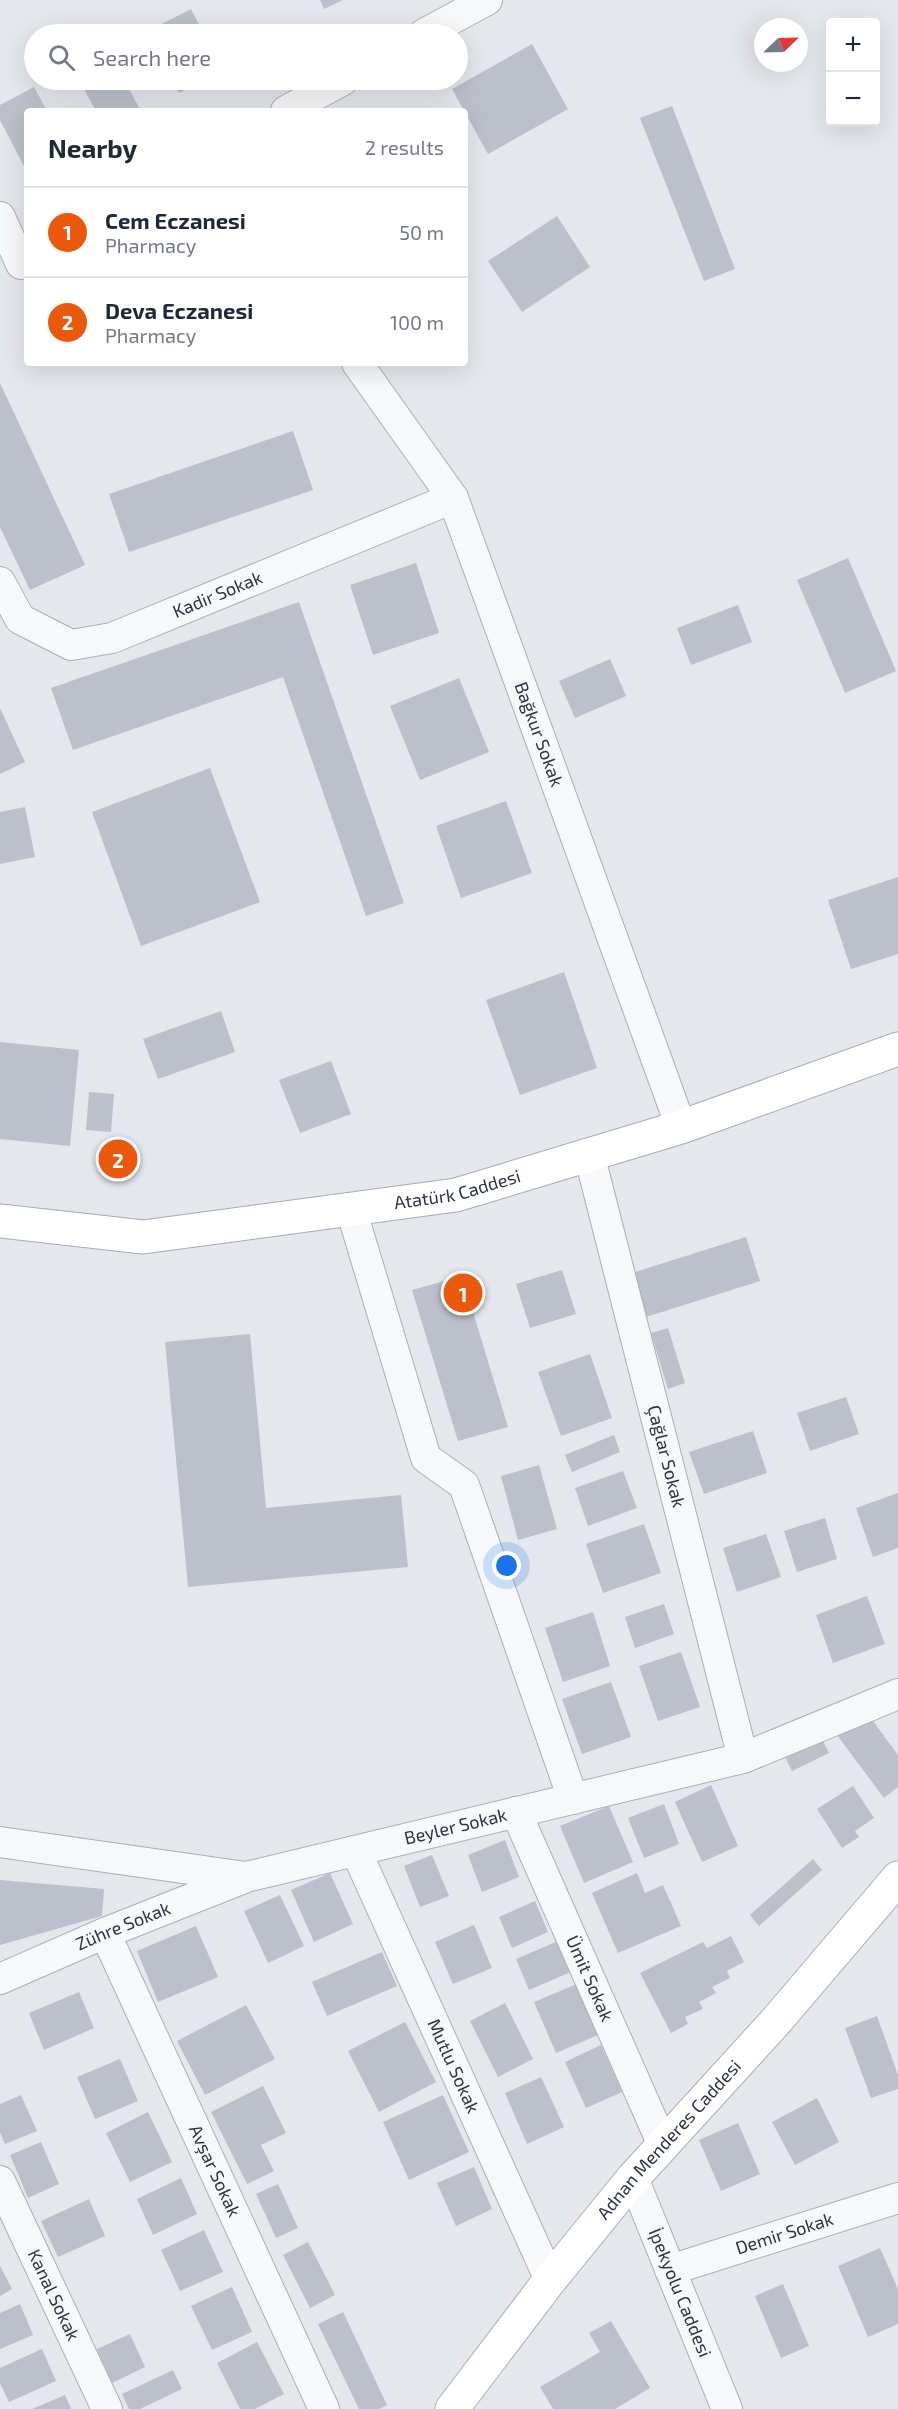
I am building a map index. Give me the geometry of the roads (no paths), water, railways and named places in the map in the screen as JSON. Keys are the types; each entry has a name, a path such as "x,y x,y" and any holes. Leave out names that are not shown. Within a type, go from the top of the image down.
{"main road":[{"name":"Atatürk Caddesi","path":"0,1221 143,1237 456,1195 681,1127 898,1049"},
{"name":"Adnan Menderes Caddesi","path":"452,2409 550,2280 633,2178 777,2020 898,1879"}],"street":[{"path":"443,24 487,0"},
{"path":"292,108 325,90"},
{"path":"0,217 16,267"},
{"name":"Bağkur Sokak","path":"359,366 453,498 681,1127"},
{"name":"Kadir Sokak","path":"0,582 20,619 71,645 112,638 453,498"},
{"name":"Çağlar Sokak","path":"590,1154 743,1758"},
{"path":"351,1209 426,1458 464,1485 573,1799"},
{"name":"Beyler Sokak","path":"0,1842 246,1877 743,1758 898,1695"},
{"name":"Ümit Sokak","path":"516,1812 663,2145"},
{"name":"Mutlu Sokak","path":"356,1851 550,2280"},
{"name":"Zühre Sokak","path":"0,1979 105,1933 246,1877"},
{"name":"Avşar Sokak","path":"105,1933 324,2409"},
{"name":"İpekyolu Caddesi","path":"633,2178 727,2409"},
{"name":"Kanal Sokak","path":"0,2181 107,2409"},
{"name":"Demir Sokak","path":"670,2270 898,2198"}],"place":[{"name":"Deva Eczanesi","path":"118,1159"},
{"name":"Cem Eczanesi","path":"463,1293"}]}
